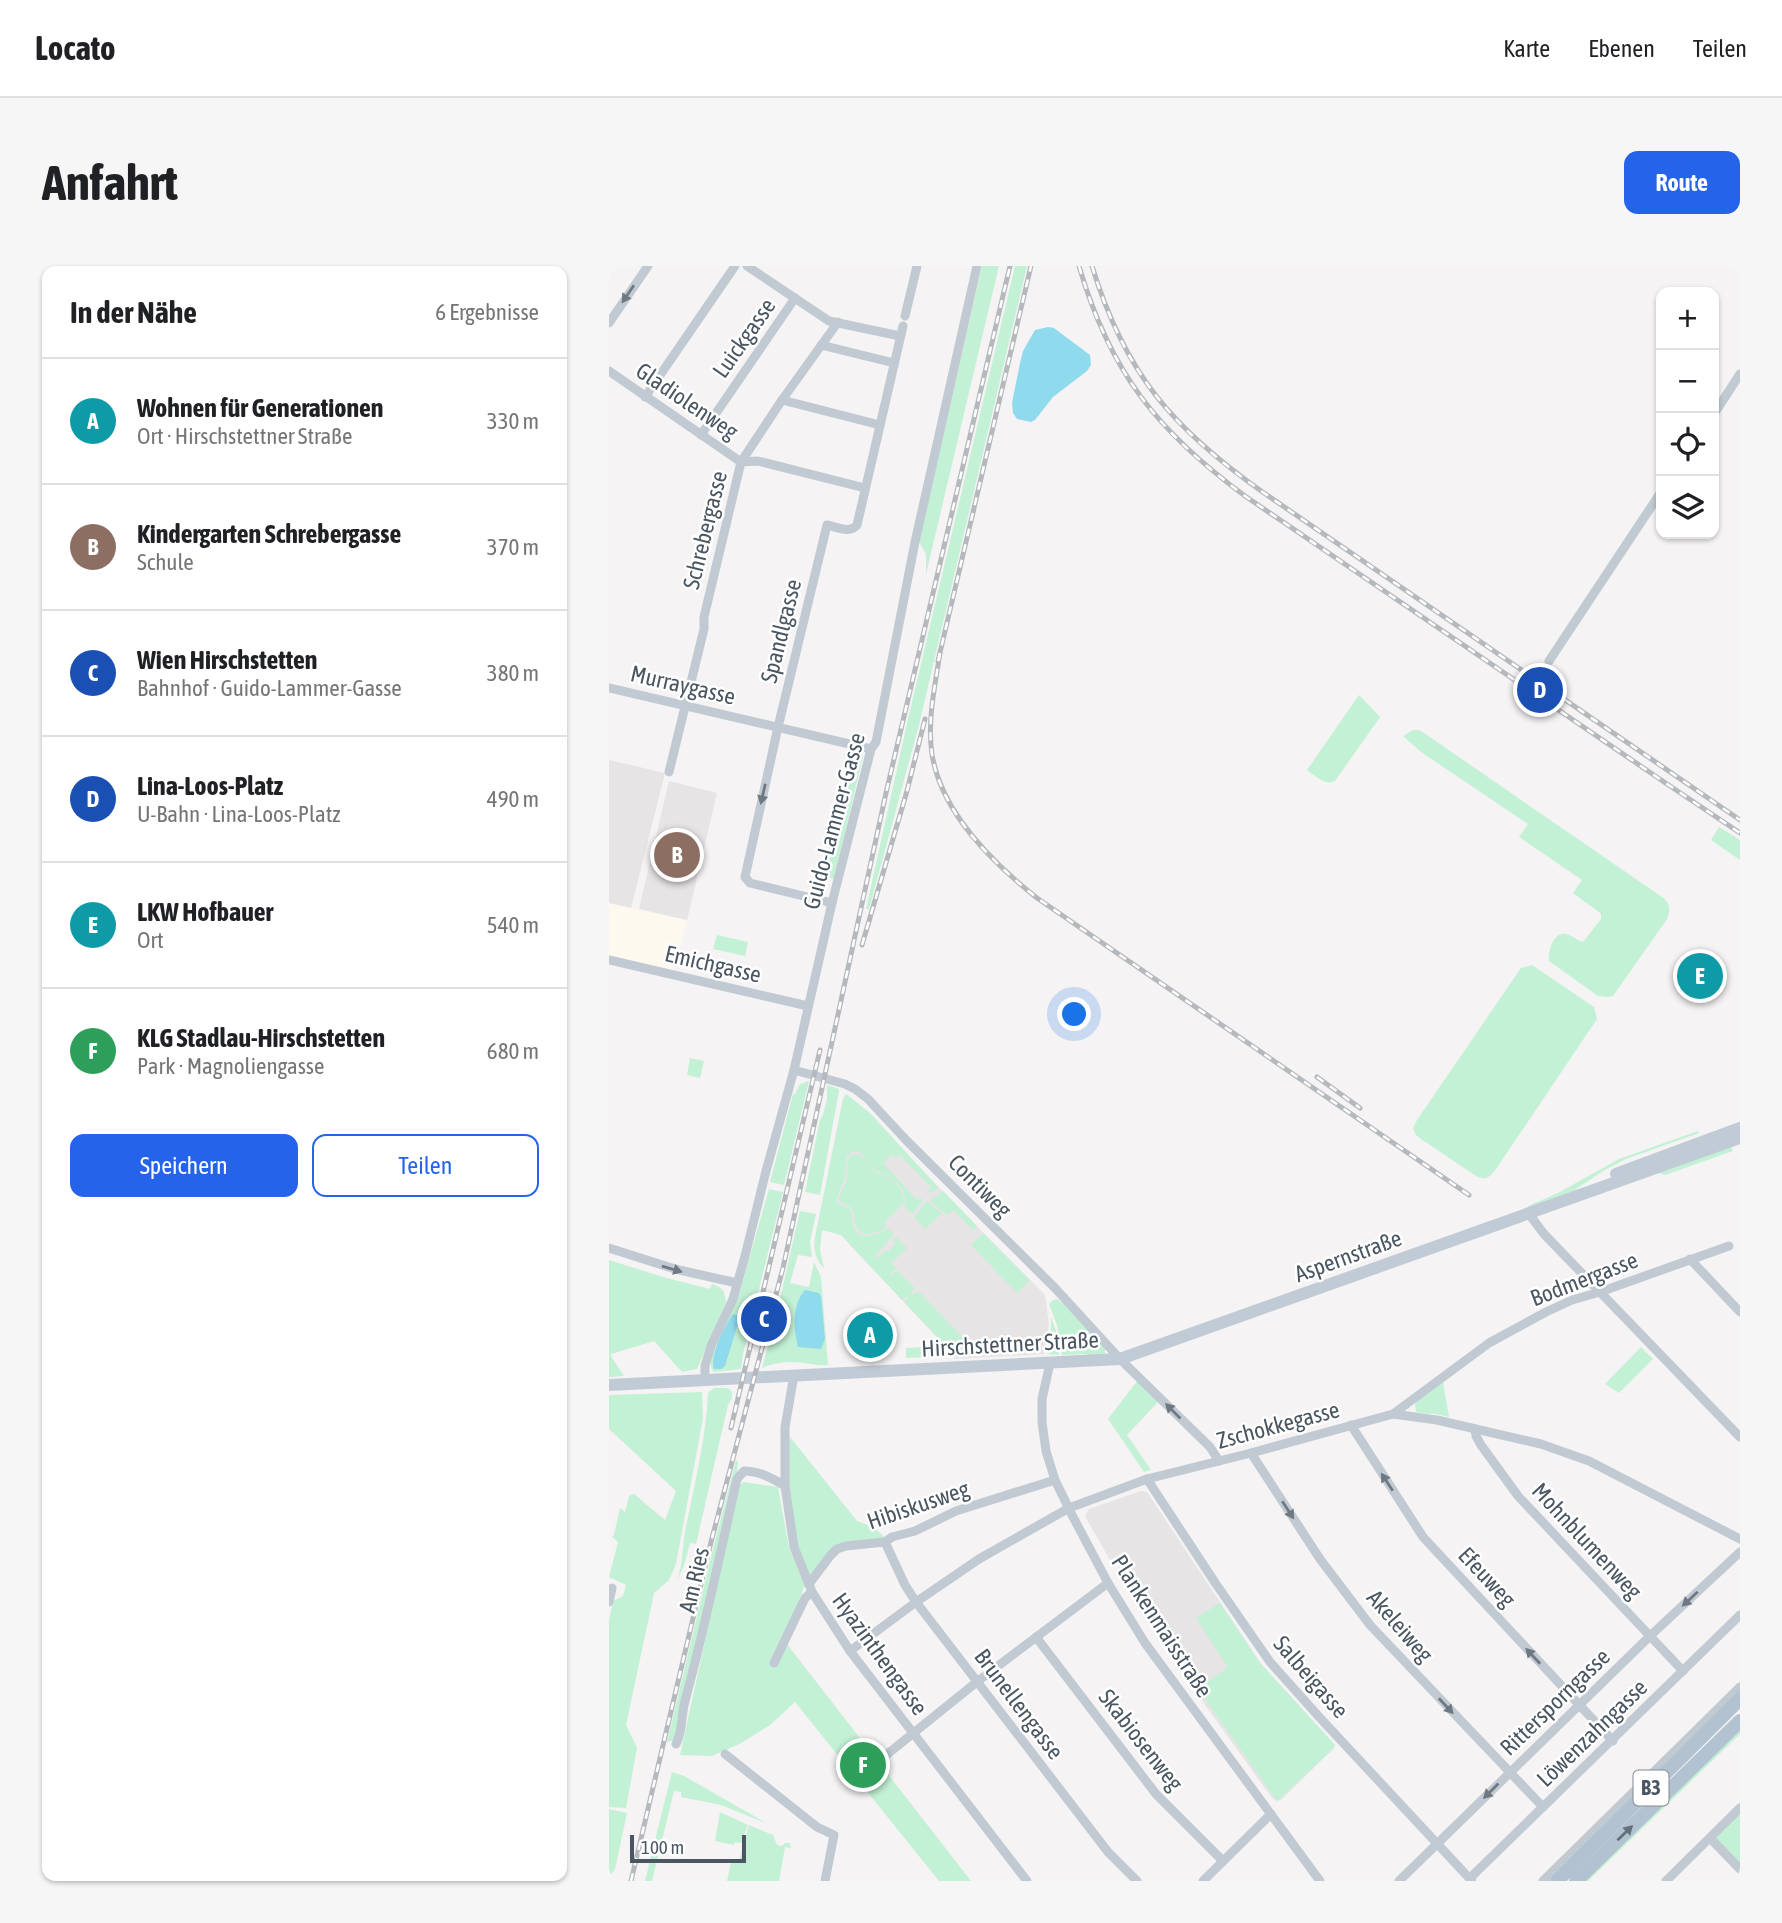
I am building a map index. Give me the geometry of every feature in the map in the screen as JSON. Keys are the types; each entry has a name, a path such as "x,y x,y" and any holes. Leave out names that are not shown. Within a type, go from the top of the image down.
{"main road":[{"name":"Aspernstraße","path":"1589,1190 1622,1170 1740,1128"},
{"name":"Aspernstraße","path":"1120,1359 1740,1138"},
{"name":"Hirschstettner Straße","path":"609,1385 1120,1359"},
{"name":"B3","path":"1557,1881 1740,1699"},
{"name":"B3","path":"1576,1881 1740,1721"}],"street":[{"path":"609,323 648,266"},
{"path":"646,397 734,266"},
{"path":"747,266 829,321 900,336"},
{"name":"Spandlgasse","path":"832,903 750,883 745,877 827,525 849,530 857,526 917,266"},
{"name":"Guido-Lammer-Gasse","path":"705,1380 705,1366 711,1346 733,1299 794,1070 871,749 876,742 915,542 978,266"},
{"name":"Luickgasse","path":"701,435 795,298"},
{"name":"Schrebergasse","path":"669,772 741,462 838,322"},
{"path":"821,345 894,362"},
{"name":"Gladiolenweg","path":"609,371 741,462 758,461 865,488"},
{"path":"1715,413 1740,374"},
{"path":"782,400 880,425"},
{"path":"1549,661 1656,500"},
{"name":"Murraygasse","path":"609,688 871,749"},
{"name":"Emichgasse","path":"609,960 808,1006"},
{"name":"Contiweg","path":"794,1070 845,1084 868,1099 1055,1288 1120,1359 1210,1447 1219,1461"},
{"path":"1528,1214 1544,1234 1740,1437"},
{"name":"Bodmergasse","path":"1393,1414 1489,1343 1546,1312 1572,1300 1728,1246"},
{"path":"609,1248 675,1269 737,1283"},
{"path":"1690,1259 1740,1312"},
{"name":"Plankenmaisstraße","path":"1049,1363 1042,1399 1045,1451 1055,1480 1108,1583 1145,1643 1320,1881"},
{"name":"Hyazinthengasse","path":"795,1375 785,1427 785,1486 795,1547 810,1588 850,1651 1027,1881"},
{"name":"Zschokkegasse","path":"850,1651 916,1602 1006,1543 1069,1508 1147,1479 1393,1414 1437,1420 1541,1444 1589,1461 1740,1539"},
{"name":"Efeuweg","path":"1351,1425 1423,1537 1613,1741"},
{"name":"Mohnblumenweg","path":"1475,1429 1481,1445 1518,1496 1683,1671"},
{"name":"Akeleiweg","path":"1251,1453 1320,1559 1370,1625 1543,1807"},
{"name":"Am Ries","path":"676,1744 680,1737 684,1706 737,1479 744,1471 754,1471 785,1486"},
{"name":"Salbeigasse","path":"1147,1479 1271,1662 1471,1880"},
{"name":"Hibiskusweg","path":"775,1663 810,1588 837,1549 885,1542 956,1511 1055,1480"},
{"name":"Brunellengasse","path":"885,1542 916,1602 1108,1852 1137,1881"},
{"name":"Rittersporngasse","path":"1399,1881 1740,1552"},
{"path":"880,1760 978,1681 1108,1583"},
{"path":"609,1602 613,1588"},
{"name":"Löwenzahngasse","path":"1471,1880 1740,1615"},
{"name":"Skabiosenweg","path":"1036,1637 1156,1794 1223,1861"},
{"path":"1543,1881 1740,1687"},
{"path":"725,1754 817,1827 834,1835 825,1881"},
{"path":"1666,1881 1740,1808"},
{"path":"1203,1881 1271,1814"},
{"path":"1710,1838 1740,1870"}],"shaded area":[{"path":"609,760 665,773 631,908 609,903"},
{"path":"669,781 717,793 687,920 639,909"},
{"path":"609,903 687,920 674,972 609,957"},
{"path":"852,1108 899,1147 1045,1295 1049,1324 1044,1354 954,1359 954,1355 849,1244 852,1233 828,1223"},
{"path":"1141,1491 1147,1492 1261,1664 1335,1745 1282,1799 1277,1801 1272,1798 1187,1680 1190,1675 1141,1604 1114,1558 1110,1560 1085,1516 1089,1509"}],"green space":[{"path":"982,266 999,266 926,574 926,554 919,542"},
{"path":"1015,266 1027,266 918,729 869,909 866,909 908,719"},
{"path":"1359,695 1380,717 1335,781 1324,781 1307,770"},
{"path":"1413,730 1424,733 1667,902 1667,919 1613,996 1598,996 1549,961 1549,952 1558,936 1567,934 1583,942 1601,919 1599,912 1573,893 1582,880 1519,837 1528,824 1421,752 1403,736"},
{"path":"854,751 863,756 834,879 822,877"},
{"path":"1719,827 1740,840 1740,860 1711,840"},
{"path":"717,935 748,942 745,956 713,949"},
{"path":"1532,965 1594,1007 1597,1019 1496,1169 1483,1178 1421,1139 1413,1128 1521,968"},
{"path":"690,1058 704,1061 700,1078 687,1075"},
{"path":"809,1081 784,1185 770,1182 793,1094 800,1084"},
{"path":"827,1085 839,1091 820,1195 805,1192 827,1099"},
{"path":"846,1094 870,1113 938,1187 933,1192 927,1192 931,1187 900,1155 895,1158 891,1155 883,1163 917,1200 923,1200 912,1214 904,1207 905,1198 899,1185 867,1164 872,1169 899,1186 904,1202 884,1223 887,1227 866,1234 858,1230 852,1208 838,1200 846,1181 850,1156 858,1154 867,1163 863,1154 854,1151 847,1156 845,1176 837,1203 850,1209 853,1226 859,1234 874,1235 888,1228 894,1234 875,1256 877,1259 896,1243 893,1240 896,1237 907,1248 891,1263 896,1268 891,1273 892,1275 897,1270 915,1288 910,1294 918,1291 967,1342 954,1355 904,1302 908,1299 907,1296 902,1300 841,1235 822,1230 820,1250 824,1268 817,1258 815,1237"},
{"path":"1698,1131 1699,1133 1626,1159 1573,1191 1528,1208 1619,1159"},
{"path":"1731,1147 1733,1151 1665,1175 1659,1173"},
{"path":"769,1189 783,1192 741,1369 714,1372 711,1366 713,1353 738,1298"},
{"path":"943,1191 977,1226 973,1230 953,1210 947,1215 930,1200"},
{"path":"927,1201 942,1213 925,1229 914,1217"},
{"path":"800,1211 816,1214 810,1242 812,1256 798,1255 790,1283 809,1287 814,1262 821,1277 828,1365 788,1362 762,1368 775,1321"},
{"path":"983,1233 1030,1280 1017,1293 971,1245"},
{"path":"609,1260 710,1289 712,1284 722,1290 726,1302 697,1369 682,1372 654,1341 611,1354 624,1376 609,1377"},
{"path":"1057,1299 1105,1348 1105,1355 1062,1355 1057,1325 1049,1304"},
{"path":"1051,1317 1057,1334 1059,1355 1047,1354"},
{"path":"937,1346 946,1356 906,1358 906,1348"},
{"path":"1641,1347 1653,1359 1619,1393 1605,1384"},
{"path":"1138,1380 1158,1402 1127,1435 1151,1470 1144,1472 1108,1419"},
{"path":"1443,1382 1449,1417 1416,1412 1415,1403"},
{"path":"714,1388 728,1388 732,1392 732,1398 728,1405 696,1544 690,1543 677,1580 702,1446 708,1393"},
{"path":"702,1392 703,1418 676,1564 669,1580 654,1593 626,1725 637,1748 626,1808 609,1807 609,1620 613,1601 623,1596 626,1585 609,1577 618,1542 612,1537 620,1508 625,1512 629,1496 634,1494 665,1520 676,1491 609,1429 609,1395"},
{"path":"787,1436 857,1521 876,1530 885,1539 831,1551 809,1576 794,1534 788,1490"},
{"path":"736,1460 737,1474 674,1740 667,1742 714,1545"},
{"path":"743,1482 778,1487 789,1548 805,1585 783,1639 971,1881 939,1881 795,1702 770,1725 741,1743 712,1756 680,1755 739,1486"},
{"path":"1220,1603 1261,1664 1335,1745 1277,1801 1198,1689 1228,1667 1196,1618"},
{"path":"1740,1730 1740,1734 1588,1881 1584,1881"},
{"path":"672,1772 684,1776 766,1823 721,1805 681,1797 681,1792 674,1791 652,1881 645,1881"},
{"path":"609,1809 627,1813 615,1869 610,1876 612,1881 609,1881"},
{"path":"720,1812 748,1825 741,1843 735,1842 734,1845 715,1841"},
{"path":"1740,1813 1740,1866 1717,1843 1716,1836"},
{"path":"749,1825 773,1835 777,1845 790,1843 791,1848 785,1847 779,1881 727,1881 731,1862 739,1861"}],"water":[{"path":"1054,328 1090,355 1091,365 1053,397 1035,420 1031,422 1017,419 1012,403 1023,351 1035,330"},
{"path":"805,1290 819,1293 821,1297 825,1339 821,1349 798,1347 795,1317"},
{"path":"733,1314 739,1316 739,1320 725,1366 714,1369 716,1349"}],"railway":[{"path":"631,1881 711,1542 783,1268 886,793 1010,266"},
{"path":"938,661 1031,266"},
{"path":"1079,266 1091,304 1122,368 1162,423 1186,448 1245,496 1740,833"},
{"path":"1092,266 1105,304 1137,368 1156,396 1203,446 1264,493 1740,820"},
{"path":"940,653 931,716 932,754 937,776 958,816 987,853 1037,898 1469,1195"},
{"path":"862,945 925,719"},
{"path":"731,1428 820,1050"},
{"path":"1317,1077 1360,1108"}],"place":[{"name":"Lina-Loos-Platz","path":"1540,690"},
{"name":"Kindergarten Schrebergasse","path":"677,855"},
{"name":"LKW Hofbauer","path":"1700,976"},
{"name":"Wien Hirschstetten","path":"764,1319"},
{"name":"Wohnen für Generationen","path":"870,1335"},
{"name":"KLG Stadlau-Hirschstetten","path":"863,1765"}]}
